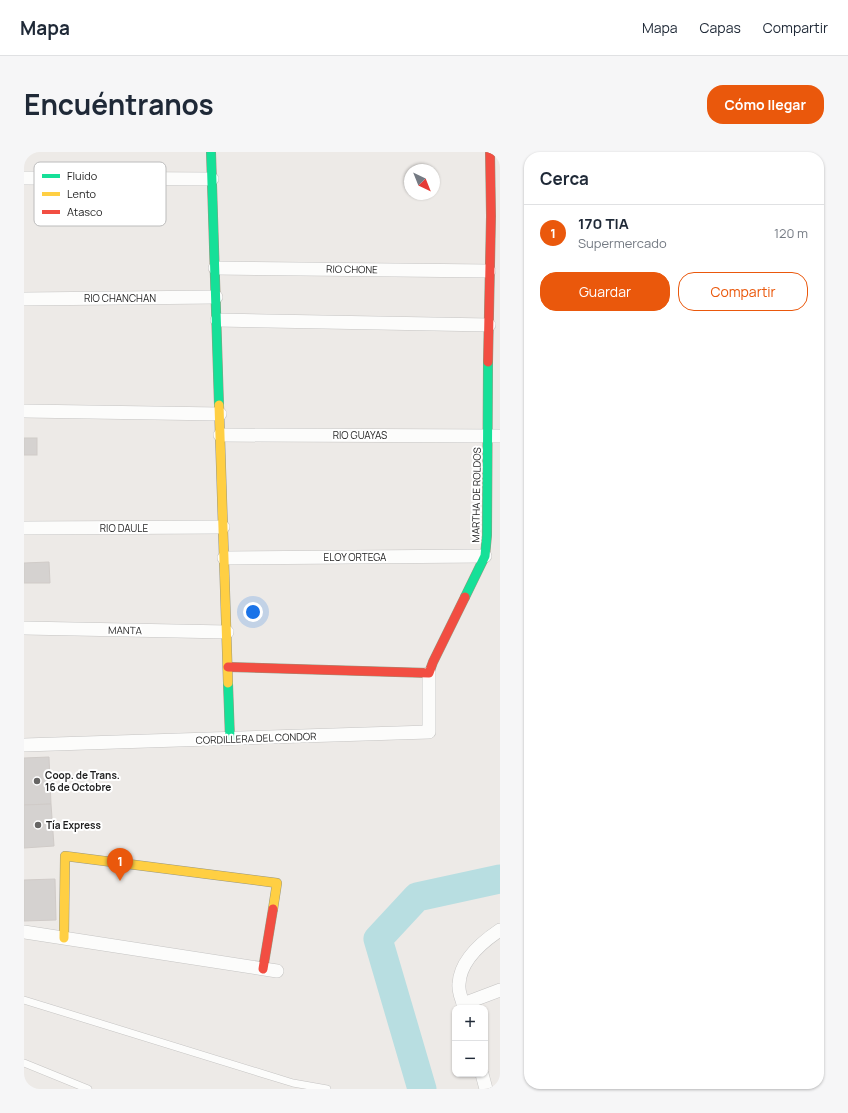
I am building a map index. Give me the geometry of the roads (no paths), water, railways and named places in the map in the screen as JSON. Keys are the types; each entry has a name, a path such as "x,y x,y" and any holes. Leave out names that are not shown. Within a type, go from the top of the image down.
{"street":[{"path":"211,152 230,739"},
{"name":"MARTHA DE ROLDOS","path":"429,673 485,556 494,435 489,324 489,271 496,216 490,152"},
{"path":"24,178 34,178"},
{"path":"166,179 212,179"},
{"name":"RIO CHONE","path":"215,268 489,271"},
{"name":"RIO CHANCHAN","path":"24,299 216,297"},
{"path":"217,320 489,324"},
{"path":"24,411 220,414"},
{"name":"RIO GUAYAS","path":"220,435 494,435"},
{"name":"RIO DAULE","path":"24,528 223,527"},
{"name":"ELOY ORTEGA","path":"224,558 485,556"},
{"name":"MANTA","path":"24,628 227,632"},
{"path":"228,667 429,673"},
{"name":"CORDILLERA DEL CONDOR","path":"24,745 429,732 429,673"},
{"path":"64,938 65,856 277,882 263,969"},
{"path":"464,1005 458,985 464,965 476,950 500,930"},
{"path":"24,932 277,971"},
{"path":"466,1005 500,990"},
{"path":"483,1077 486,1089"}],"lane":[{"path":"24,1000 293,1083 327,1089"},
{"path":"24,1063 88,1089"}],"waterway":[{"path":"422,1089 378,939 417,897 500,879"}],"place":[{"name":"Coop. de Trans. 16 de Octobre","path":"37,781"},
{"name":"Tía Express","path":"38,825"},
{"name":"170 TIA","path":"120,881"}]}
